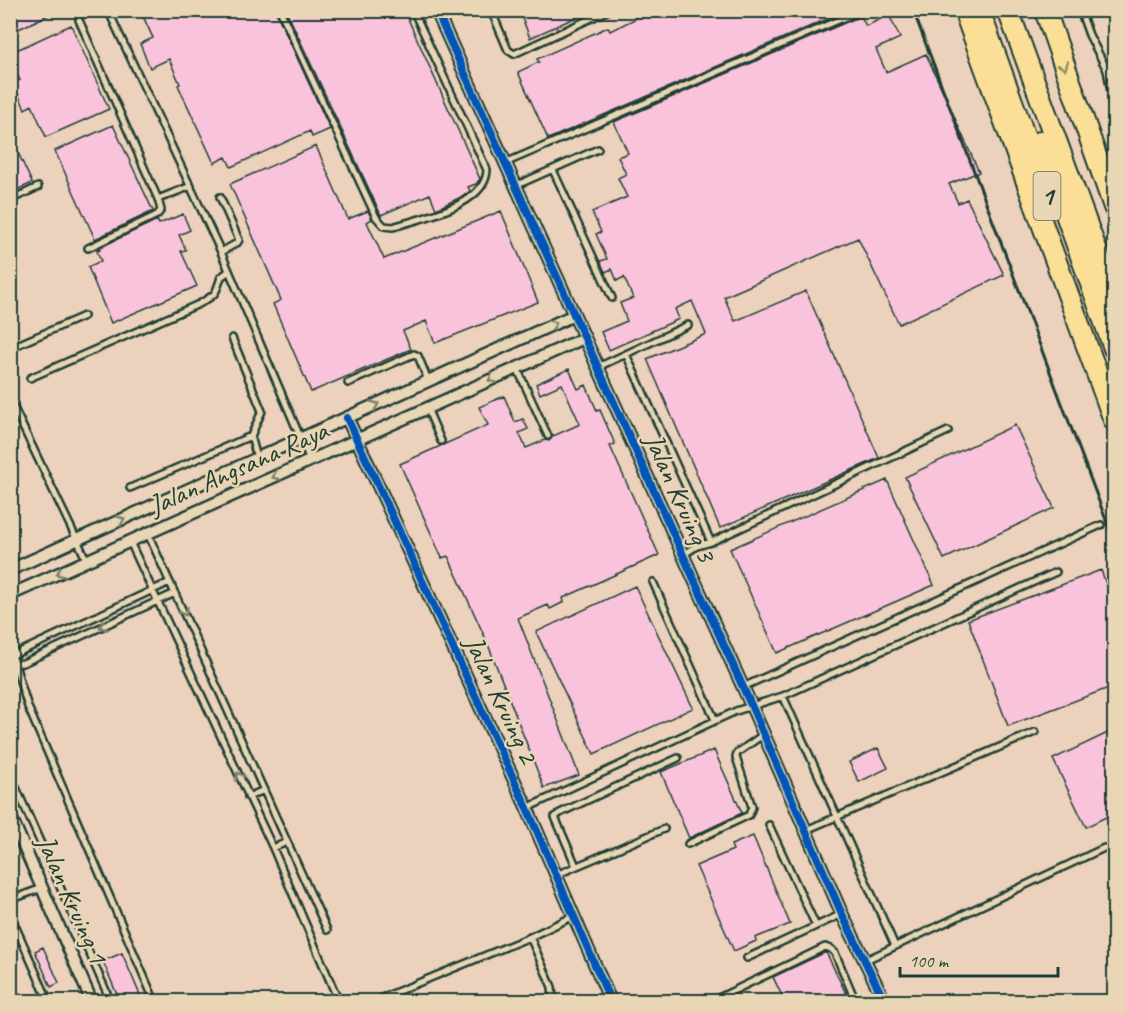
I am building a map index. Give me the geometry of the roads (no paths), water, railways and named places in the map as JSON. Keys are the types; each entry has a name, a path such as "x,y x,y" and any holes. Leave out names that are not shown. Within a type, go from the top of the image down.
{"highway":[{"path":"964,10 1114,420"},
{"name":"1","path":"979,10 1114,382"},
{"name":"1","path":"992,10 1114,348"},
{"name":"1","path":"1008,10 1114,298"},
{"name":"1","path":"1018,10 1114,276"},
{"path":"1045,10 1114,207"}],"street":[{"name":"Jalan Kruing 3","path":"436,10 743,687 842,914 885,1002"},
{"name":"Jalan Angsana Raya","path":"10,570 574,315"},
{"name":"Jalan Angsana Raya","path":"10,595 584,338"},
{"name":"Jalan Kruing 2","path":"347,418 527,808 611,1002"},
{"name":"Jalan Kruing 1","path":"10,815 92,1002"}],"lane":[{"path":"108,10 221,252 310,461"},
{"path":"280,10 376,217 384,226 393,227 450,208 473,197 481,189 487,177 487,170 413,10"},
{"path":"491,10 508,50 514,54 609,10"},
{"path":"505,163 862,10"},
{"path":"1080,10 1089,35 1107,70 1114,107"},
{"path":"79,20 161,210 157,215 88,248"},
{"path":"515,186 598,149"},
{"path":"553,170 612,298"},
{"path":"158,199 191,186"},
{"path":"10,200 38,187"},
{"path":"220,197 239,240 221,252"},
{"path":"30,378 199,304 215,294 221,277 229,271"},
{"path":"10,348 84,316"},
{"path":"598,367 688,325"},
{"path":"232,338 262,411 251,436 257,458"},
{"path":"348,383 414,354 418,356 428,381"},
{"path":"626,354 711,542"},
{"path":"518,368 548,436"},
{"path":"10,400 87,561"},
{"path":"428,408 441,441"},
{"path":"683,555 697,546 711,542 948,431"},
{"path":"130,488 251,436"},
{"path":"743,687 1101,525"},
{"path":"148,534 327,930"},
{"path":"130,542 273,849 339,1002"},
{"path":"527,808 715,720 751,705 783,696 1056,572"},
{"path":"155,1002 28,707 11,655 170,582"},
{"path":"653,582 715,720"},
{"path":"13,664 82,636 175,593"},
{"path":"77,626 82,636"},
{"path":"783,696 895,946"},
{"path":"806,830 1035,732"},
{"path":"688,844 749,815 752,807 736,757 737,753 764,734"},
{"path":"576,866 555,817 678,758"},
{"path":"10,774 111,1002"},
{"path":"248,797 264,790"},
{"path":"769,825 816,926"},
{"path":"556,875 664,829"},
{"path":"273,849 287,842"},
{"path":"866,960 1104,848"},
{"path":"10,900 42,888"},
{"path":"10,914 49,1002"},
{"path":"747,958 842,914"},
{"path":"378,1002 384,997 530,937 574,916"},
{"path":"530,937 552,987 553,1002"},
{"path":"710,1002 825,947 835,953 856,1002"}],"railway":[{"path":"913,10 1114,541"}]}
